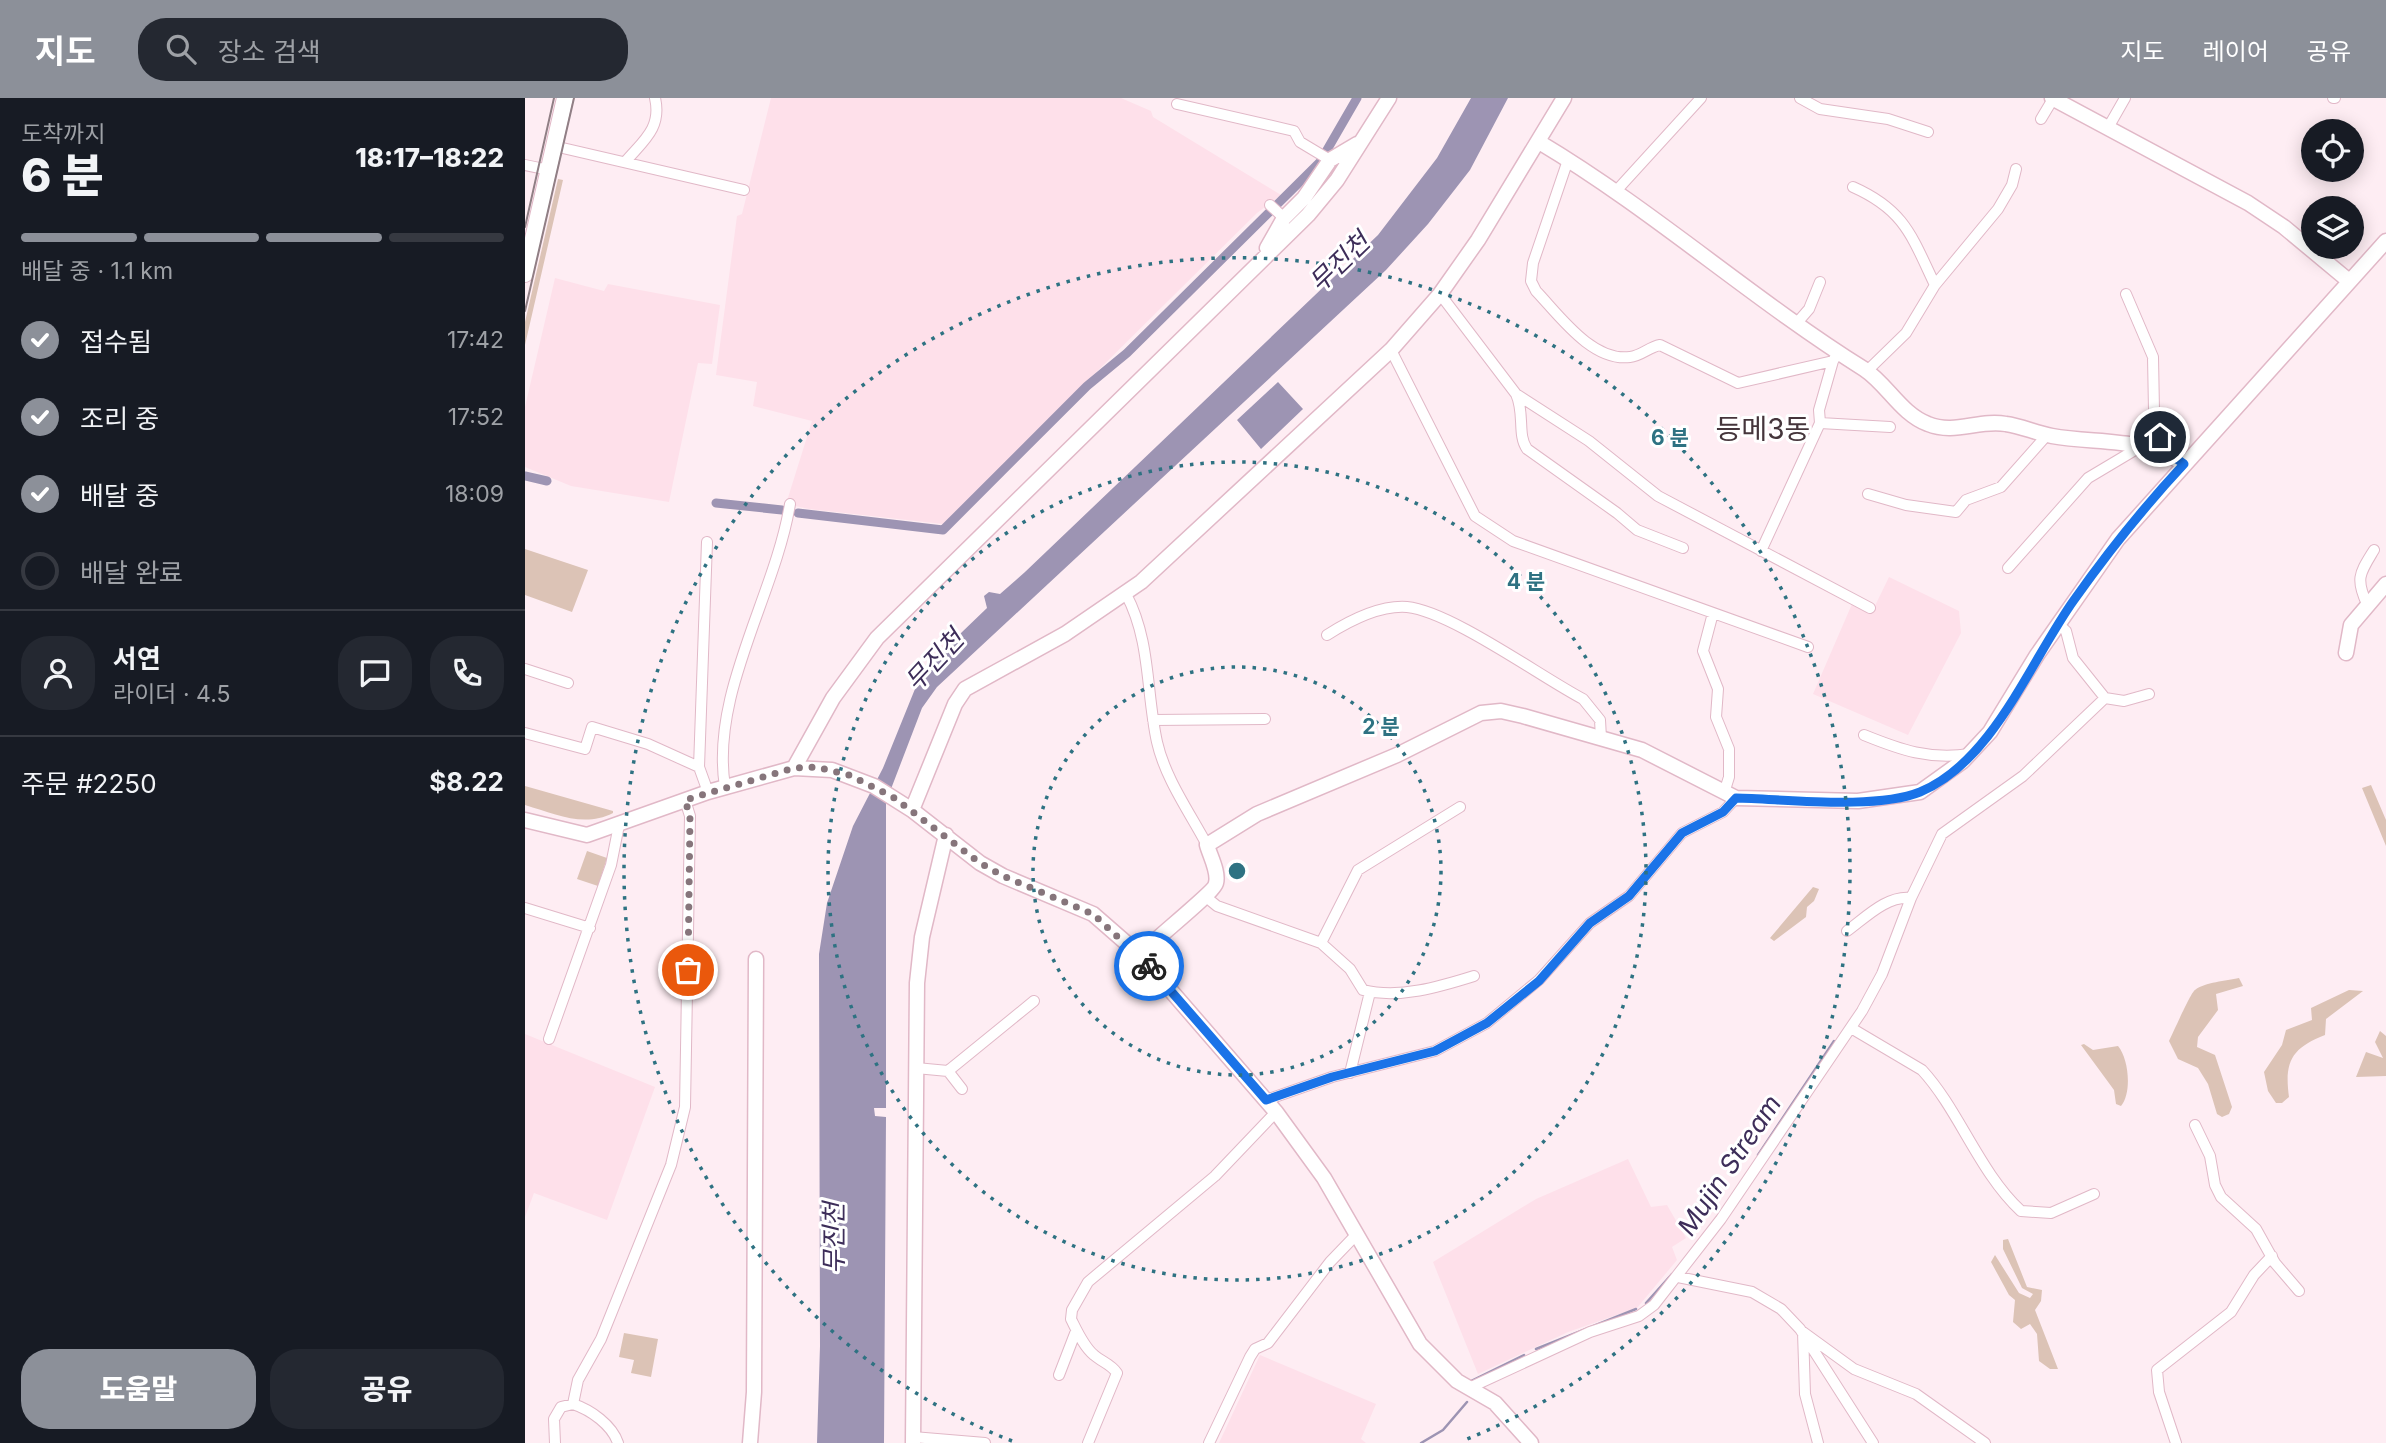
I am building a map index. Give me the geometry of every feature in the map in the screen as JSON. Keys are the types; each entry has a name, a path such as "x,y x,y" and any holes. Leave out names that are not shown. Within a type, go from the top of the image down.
{"main road":[{"path":"525,274 565,98"}],"street":[{"path":"627,161 653,131 657,108 655,98"},
{"path":"794,768 833,698 877,638 1308,215 1337,180 1389,98"},
{"path":"1617,190 1701,98"},
{"path":"1800,98 1820,109 1888,119 1928,132"},
{"path":"2041,119 2053,98 2109,126 2259,210 2349,281"},
{"path":"2109,126 2125,98"},
{"path":"912,810 955,704 965,689 1017,663 1126,594 1199,531 1391,350 1440,294 1539,142 1561,99"},
{"path":"1177,104 1294,131 1300,142 1326,157"},
{"path":"1259,263 1282,216 1304,198 1326,157 1361,142"},
{"path":"1539,142 1617,190 1796,324 1835,357 1867,371 1899,404 1925,424 1956,430 2005,424 2047,435 2164,450 2184,464"},
{"path":"554,146 744,190"},
{"path":"1568,160 1533,263 1531,281 1536,291 1584,340 1604,353 1618,357 1637,356 1660,345 1738,383 1835,357"},
{"path":"525,165 549,170"},
{"path":"1867,371 1906,333 1935,285 1998,209 2012,185 2016,169"},
{"path":"1853,187 1879,198 1907,226 1935,285"},
{"path":"1270,205 1282,216"},
{"path":"1207,845 1257,814 1397,755 1481,713 1501,711 1642,750 1730,795 1858,801 1920,792 1941,779 1990,732 2058,624 2118,539 2386,241"},
{"path":"1796,324 1809,309 1820,282"},
{"path":"1440,294 1515,394 1522,407 1522,442 1527,449 1637,530 1683,548"},
{"path":"2126,294 2153,357 2154,411 2164,450"},
{"path":"1391,350 1465,500 1486,526 1513,541 1808,647"},
{"path":"1761,551 1820,423 1819,410 1835,357"},
{"path":"1515,394 1589,441 1658,496 1870,608"},
{"path":"1820,423 1890,427"},
{"path":"1868,494 1906,505 1957,512 1966,500 2001,487 2047,435"},
{"path":"2008,568 2088,478 2141,446"},
{"path":"725,787 721,760 726,722 737,679 782,546 790,504"},
{"path":"707,542 699,767 708,792"},
{"path":"2367,604 2358,584 2361,572 2374,550"},
{"path":"2346,653 2351,625 2386,584"},
{"path":"1126,594 1142,629 1153,720 1161,758 1207,845 1216,883 1206,897 1173,922 1140,954"},
{"path":"1327,635 1340,627 1393,608 1425,611 1583,699 1600,720 1601,738"},
{"path":"1266,1100 1350,1073 1435,1051 1487,1023 1539,981 1590,923 1629,896 1682,833 1723,812 1730,795 1729,749 1716,717 1718,689 1703,650 1713,613"},
{"path":"2058,624 2066,631 2073,658 2105,698 2124,701 2149,694"},
{"path":"525,669 568,683"},
{"path":"1469,1388 1590,1332 1639,1316 1654,1306 1721,1219 1851,1028 1882,974 1911,898 1942,834 2023,776 2105,698"},
{"path":"1153,720 1265,719"},
{"path":"525,733 585,749 592,727 647,744 699,767"},
{"path":"1864,735 1918,756 1946,758 1970,753"},
{"path":"525,820 587,835 708,792 794,768 832,770 874,786 893,797 980,863 1003,876 1093,914 1140,954 1276,1112 1324,1178 1420,1344 1457,1381 1495,1403 1531,1443"},
{"path":"573,1404 578,1380 601,1339 671,1166 685,1107 690,816 685,800"},
{"path":"1321,943 1358,870 1460,807"},
{"path":"549,1040 611,864 619,825"},
{"path":"946,835 922,937 917,983 913,1440 985,1443"},
{"path":"1206,897 1217,906 1321,943 1350,969 1363,989 1370,992 1423,990 1473,976"},
{"path":"1847,931 1889,901 1901,897 1911,898"},
{"path":"525,908 590,928"},
{"path":"750,1443 754,1392 756,959"},
{"path":"1350,1073 1370,992"},
{"path":"916,1068 948,1071 1034,1001"},
{"path":"1851,1028 1922,1070 1931,1080 1962,1133 2021,1211 2051,1213 2094,1194"},
{"path":"948,1071 962,1089"},
{"path":"1088,1443 1117,1373 1112,1365 1092,1354 1071,1320 1072,1310 1088,1282 1215,1176 1276,1112"},
{"path":"2195,1125 2210,1156 2215,1185 2221,1197 2256,1229 2272,1256 2299,1291"},
{"path":"1209,1443 1249,1357 1255,1349 1268,1343 1330,1262 1356,1235"},
{"path":"2176,1443 2159,1392 2157,1370 2231,1312 2254,1275 2272,1256"},
{"path":"1678,1277 1752,1292 1781,1309 1803,1332 1874,1443"},
{"path":"1059,1375 1076,1331"},
{"path":"1803,1332 1805,1394 1818,1443"},
{"path":"1803,1332 1819,1341 1854,1369 1916,1394 1985,1443"},
{"path":"555,1443 554,1419 561,1407 573,1404 583,1407 615,1432 618,1443"}],"shaded area":[{"path":"771,98 1121,98 1151,111 1153,117 1281,195 1257,213 943,524 809,509 786,504 812,421 753,406 757,382 716,375 737,216 742,214"},
{"path":"558,179 563,180 525,345 525,322"},
{"path":"555,278 604,291 608,284 720,305 712,364 698,363 669,502 571,486 525,467 525,407"},
{"path":"525,549 588,570 572,612 525,595"},
{"path":"1889,577 1959,611 1961,633 1908,735 1813,694 1852,604 1872,612"},
{"path":"2371,785 2386,820 2386,846 2362,788"},
{"path":"525,786 613,813 580,819 547,812 525,805"},
{"path":"587,851 607,858 598,886 577,879"},
{"path":"1813,887 1819,889 1814,901 1807,907 1806,917 1774,941 1770,938"},
{"path":"2239,978 2243,986 2216,994 2218,1010 2198,1037 2197,1047 2215,1055 2232,1107 2229,1114 2222,1117 2217,1114 2208,1084 2198,1068 2178,1059 2169,1041 2195,990 2210,983"},
{"path":"2349,990 2363,991 2326,1019 2325,1035 2305,1045 2293,1057 2288,1074 2289,1097 2282,1103 2276,1103 2268,1091 2264,1072 2282,1045 2286,1030 2312,1020 2311,1008"},
{"path":"2380,1031 2386,1036 2386,1076 2356,1077 2366,1052 2383,1058 2375,1042"},
{"path":"525,1034 655,1087 607,1220 534,1193 525,1217"},
{"path":"2081,1045 2093,1050 2118,1046 2122,1052 2127,1067 2128,1085 2121,1106 2116,1104 2114,1090"},
{"path":"1628,1159 1651,1207 1667,1205 1686,1238 1672,1247 1677,1260 1637,1308 1568,1332 1478,1374 1433,1262 1536,1199"},
{"path":"2008,1239 2027,1287 2042,1290 2041,1301 2035,1310 2058,1369 2050,1369 2039,1361 2037,1334 2030,1324 2021,1329 2013,1322 2015,1300 2009,1295 1991,1262 1995,1255 2019,1293 2030,1298 2033,1294 2022,1288 2003,1249 2003,1240"},
{"path":"624,1333 658,1339 651,1377 631,1373 634,1360 619,1357"},
{"path":"1260,1355 1376,1404 1361,1439 1366,1443 1219,1443"}],"water":[{"name":"무진천","path":"1471,98 1508,98 1470,170 1428,224 1386,270 937,687 922,708 886,802 886,1108 874,1108 875,1116 886,1117 884,1443 817,1443 820,1346 819,954 827,903 853,826 883,768 917,684 935,658 987,608 984,596 989,592 1000,594 1025,572 1378,235 1437,158"},
{"path":"1278,382 1303,409 1261,449 1237,420"}],"waterway":[{"path":"798,513 943,530 1087,386 1127,353 1320,162 1357,98"},
{"path":"525,476 547,481"},
{"path":"716,503 782,510"},
{"name":"Mujin Stream","path":"1758,1155 1834,1041"},
{"name":"Mujin Stream","path":"1646,1303 1672,1274"},
{"name":"Mujin Stream","path":"1536,1349 1636,1309"},
{"name":"Mujin Stream","path":"1471,1381 1524,1355"},
{"name":"Mujin Stream","path":"1421,1443 1443,1430 1467,1402"}],"tram line":[{"path":"525,227 554,98"},
{"path":"525,311 574,98"}],"way so far":[{"path":"688,970 690,816 685,800 794,768 816,767 849,775 874,786 912,810 980,863 1003,876 1093,914 1140,954 1149,966"}],"district":[{"name":"등메3동","path":"1763,429"}],"route":[{"path":"1149,966 1266,1100 1332,1077 1417,1058 1435,1051 1487,1023 1520,999 1590,923 1629,896 1682,833 1723,812 1736,798 1858,801 1887,798 1920,792 1963,761 1990,732 2010,704 2037,655 2118,539 2184,464 2164,450 2160,437"}]}
